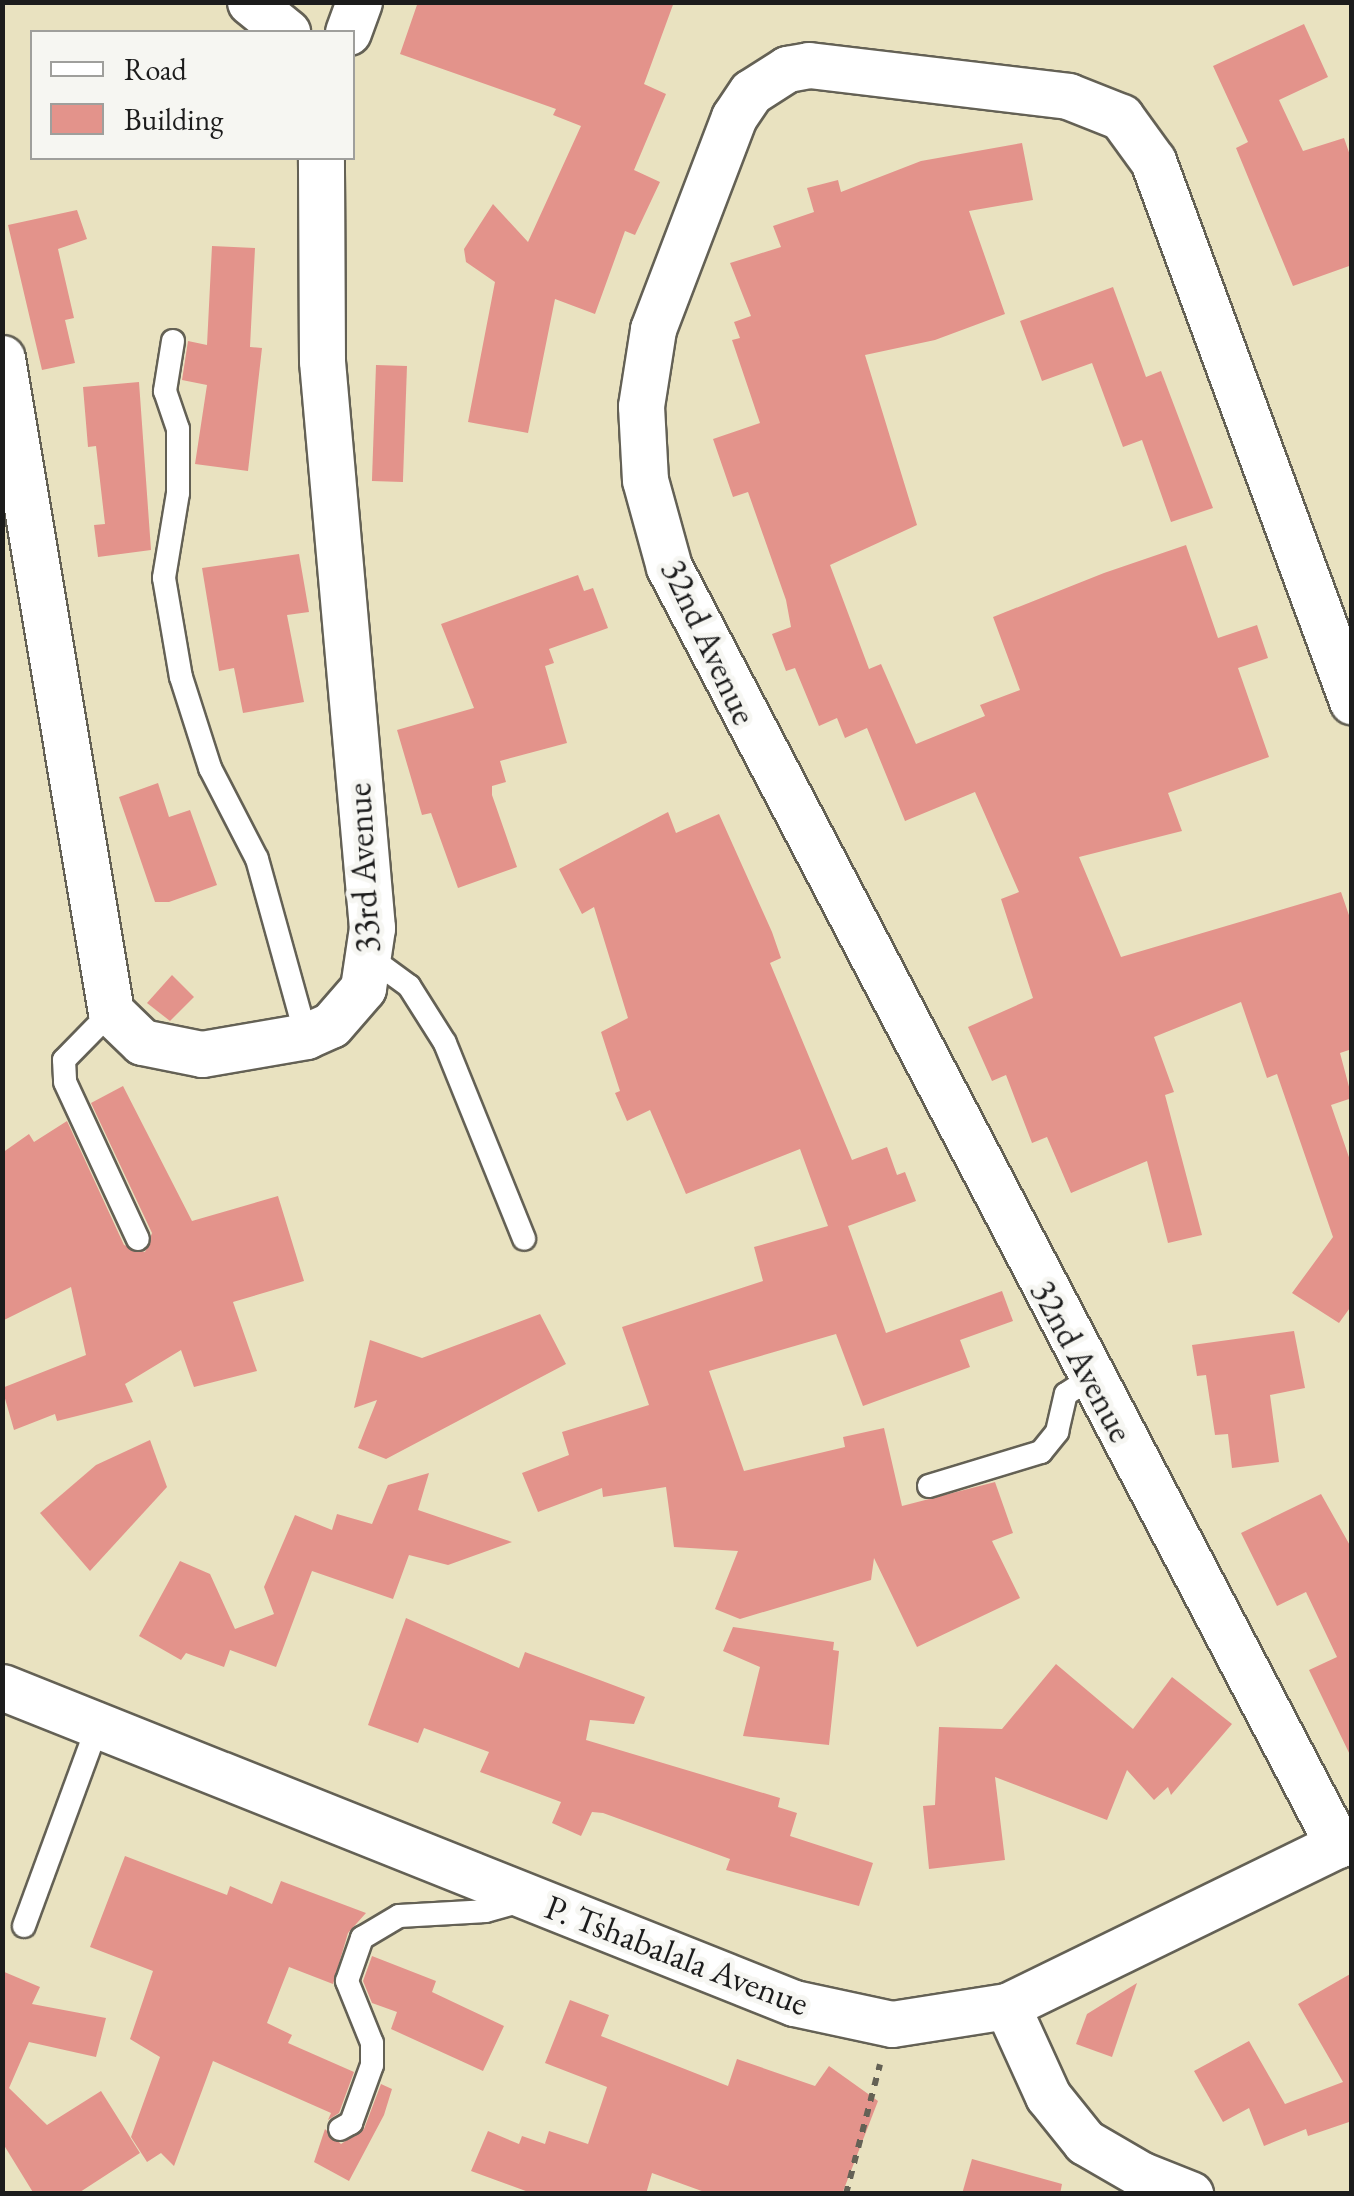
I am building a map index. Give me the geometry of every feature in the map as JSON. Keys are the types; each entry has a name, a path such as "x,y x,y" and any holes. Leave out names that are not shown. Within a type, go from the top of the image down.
{"street":[{"path":"250,2 285,30"},
{"path":"349,30 359,2"},
{"name":"32nd Avenue","path":"1345,1842 1092,1378 668,567 645,480 641,406 653,329 734,116 751,92 787,68 809,65 1068,96 1121,117 1153,161 1352,701"},
{"name":"33rd Avenue","path":"111,1012 142,1042 167,1052 202,1054 306,1036 349,1008 372,959 322,361 321,160"},
{"path":"2,358 111,1012"},
{"name":"P. Tshabalala Avenue","path":"2,1686 794,2003 892,2024 1007,2006 1345,1842"},
{"path":"1007,2006 1048,2096 1085,2142 1142,2176 1190,2194"}],"lane":[{"path":"173,342 165,391 178,429 178,493 164,578 181,677 210,768 257,858 306,1036"},
{"path":"372,959 409,986 445,1043 524,1239"},
{"path":"111,1012 64,1060 65,1082 138,1238"},
{"path":"929,1486 1040,1452 1057,1432 1066,1394 1092,1378"},
{"path":"24,1926 98,1725"},
{"path":"340,2129 351,2123 372,2064 372,2043 348,1981 362,1938 399,1916 486,1910 528,1899"}],"path":[{"path":"846,2194 892,2024"}],"building":[{"path":"418,2 674,2 644,84 666,94 634,170 660,182 635,235 625,231 595,314 555,299 528,433 468,422 495,282 466,262 464,249 493,204 528,242 581,126 553,115 556,109 400,54"},
{"path":"1304,24 1328,77 1279,100 1303,151 1344,138 1352,161 1352,265 1293,286 1236,148 1248,142 1213,66"},
{"path":"1022,143 1033,200 969,211 1005,314 935,340 865,355 917,525 830,565 869,669 881,664 916,744 985,716 980,705 1020,690 993,617 1104,573 1186,545 1218,638 1257,625 1268,658 1238,668 1269,757 1168,793 1182,831 1079,857 1121,957 1341,892 1352,924 1352,1049 1340,1053 1352,1098 1331,1105 1352,1166 1352,1305 1339,1323 1292,1293 1333,1237 1277,1074 1267,1078 1241,1002 1154,1037 1174,1092 1165,1095 1202,1235 1168,1243 1147,1161 1071,1193 1047,1137 1032,1143 1006,1075 992,1081 968,1027 1033,998 1001,899 1019,892 975,792 905,821 867,728 845,738 837,718 819,726 795,668 786,671 772,634 791,627 786,600 748,492 733,497 713,439 760,423 732,340 740,338 734,322 751,316 730,263 781,247 773,226 814,212 807,188 838,180 841,192 921,161"},
{"path":"77,210 87,239 58,249 74,318 65,320 75,363 42,370 8,225"},
{"path":"212,246 255,248 250,347 262,348 248,471 195,464 207,385 182,380 188,341 207,345"},
{"path":"1113,287 1146,377 1161,371 1213,508 1171,522 1142,440 1123,447 1092,363 1042,381 1020,321"},
{"path":"376,365 407,366 403,482 372,481"},
{"path":"139,382 151,550 98,557 94,525 105,524 96,446 88,447 83,387"},
{"path":"299,554 309,612 287,615 304,702 243,713 234,668 219,671 202,568"},
{"path":"578,575 584,591 593,588 608,628 549,649 554,663 545,666 567,743 500,761 506,782 492,786 492,795 517,867 458,888 431,813 422,815 397,730 474,708 441,624"},
{"path":"158,783 169,817 190,810 217,885 169,902 155,902 119,797"},
{"path":"668,812 676,833 719,814 772,932 781,958 770,963 852,1160 887,1147 897,1175 905,1172 916,1201 848,1226 886,1333 1002,1291 1013,1321 960,1340 970,1367 863,1406 836,1334 709,1371 744,1471 845,1447 843,1437 884,1428 902,1506 995,1482 1013,1533 992,1541 1020,1598 917,1647 874,1558 871,1580 740,1619 715,1609 738,1551 674,1547 666,1487 603,1497 602,1488 538,1512 522,1473 569,1455 562,1432 649,1405 622,1327 763,1281 754,1247 828,1226 800,1149 686,1194 650,1110 627,1121 615,1093 620,1091 601,1032 628,1018 594,907 582,914 559,869"},
{"path":"172,975 194,997 170,1021 147,1003"},
{"path":"123,1086 192,1221 278,1196 304,1281 233,1302 257,1371 194,1387 181,1350 125,1384 133,1402 57,1421 55,1414 14,1430 2,1388 86,1355 71,1287 2,1321 2,1153 29,1134 34,1142 67,1121 124,1245 145,1252 152,1233 91,1103"},
{"path":"540,1314 566,1364 386,1459 358,1448 377,1400 354,1408 370,1340 422,1358"},
{"path":"1294,1331 1305,1388 1270,1395 1279,1462 1232,1468 1228,1434 1215,1435 1206,1375 1197,1376 1192,1345"},
{"path":"150,1440 167,1487 90,1571 40,1513 96,1465"},
{"path":"429,1473 418,1510 512,1542 448,1565 409,1555 393,1599 312,1571 276,1667 230,1650 224,1667 186,1653 181,1660 139,1636 180,1561 210,1574 235,1629 274,1614 264,1587 295,1515 332,1530 337,1514 372,1524 388,1485"},
{"path":"1321,1494 1352,1549 1352,1759 1309,1670 1337,1657 1306,1592 1277,1606 1241,1533"},
{"path":"406,1618 519,1668 525,1652 645,1697 634,1724 590,1720 586,1740 780,1798 778,1807 797,1813 790,1836 873,1863 859,1906 726,1870 730,1859 603,1813 592,1812 581,1836 552,1823 561,1802 480,1772 489,1752 424,1728 418,1743 368,1725"},
{"path":"733,1627 834,1642 833,1650 839,1651 829,1745 743,1736 760,1667 723,1651"},
{"path":"1056,1664 1133,1729 1172,1677 1232,1724 1171,1795 1168,1787 1154,1800 1127,1770 1107,1820 995,1777 1005,1860 929,1869 923,1806 935,1805 939,1727 1002,1729"},
{"path":"125,1856 227,1895 230,1886 272,1904 281,1881 366,1913 348,1933 333,1984 289,1967 267,2023 292,2035 288,2043 354,2072 339,2113 328,2120 331,2113 213,2061 174,2166 161,2153 147,2162 131,2137 160,2057 130,2039 153,1971 90,1947"},
{"path":"372,1956 436,1981 432,1992 504,2026 483,2071 391,2029 397,2012 372,2003 363,1981"},
{"path":"2,1971 40,1987 32,2004 106,2018 96,2057 29,2042 9,2088 47,2125 101,2091 140,2153 77,2194 34,2194 2,2142"},
{"path":"1352,1973 1352,2121 1308,2136 1306,2129 1264,2146 1249,2108 1223,2122 1194,2071 1249,2041 1285,2104 1343,2082 1298,2004"},
{"path":"1137,1983 1112,2057 1076,2044 1087,2014"},
{"path":"570,2000 609,2015 601,2036 728,2086 737,2059 815,2086 829,2066 878,2101 842,2194 710,2194 652,2173 646,2194 534,2194 471,2171 488,2131 519,2144 522,2136 545,2144 549,2131 588,2144 607,2087 545,2063"},
{"path":"381,2084 392,2089 384,2115 349,2181 314,2162 325,2129 341,2144 364,2129"},
{"path":"972,2159 1062,2184 1060,2194 962,2194"}]}
